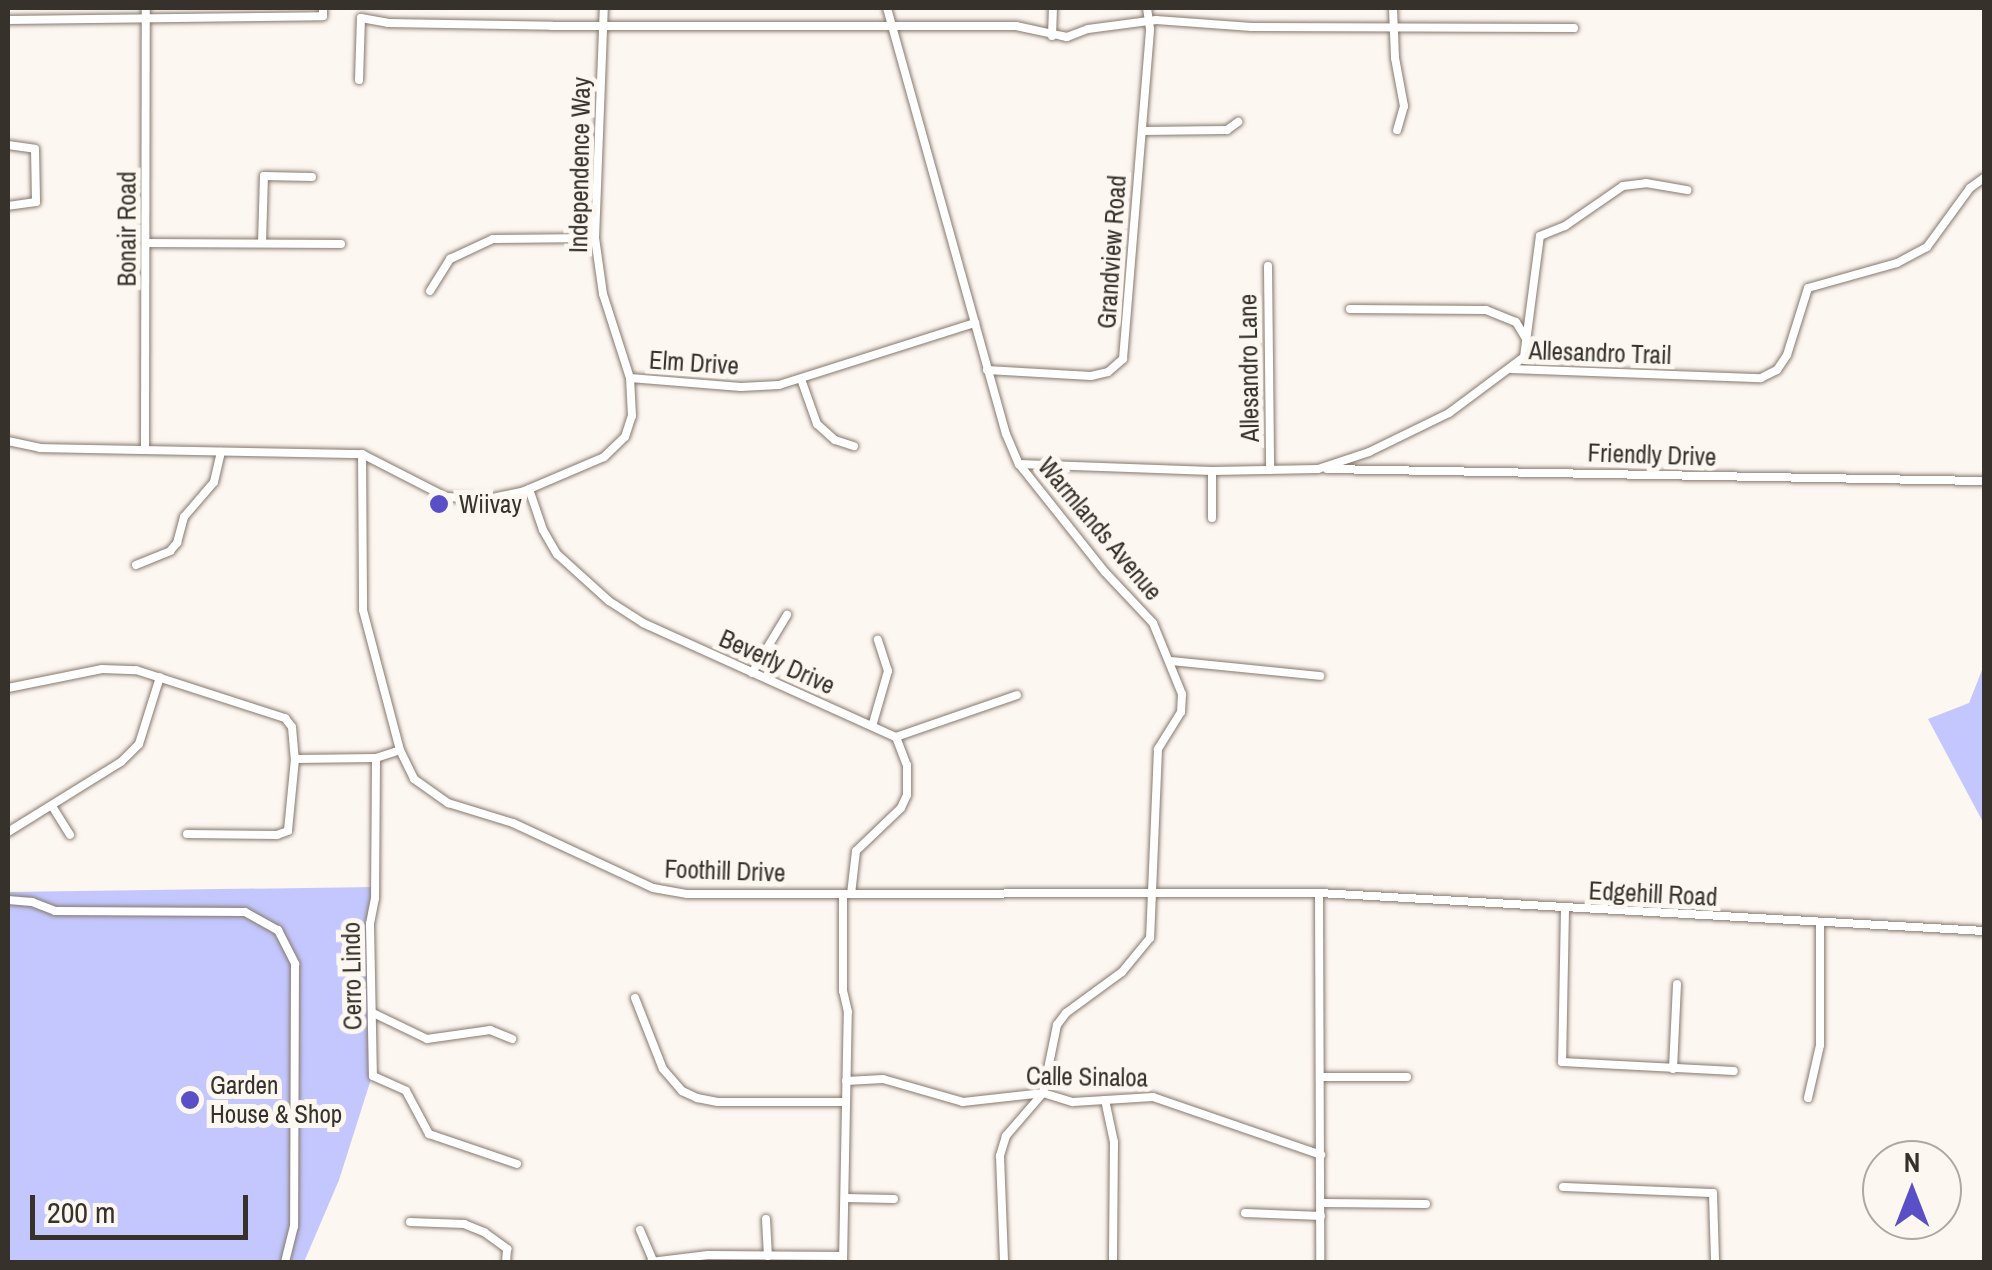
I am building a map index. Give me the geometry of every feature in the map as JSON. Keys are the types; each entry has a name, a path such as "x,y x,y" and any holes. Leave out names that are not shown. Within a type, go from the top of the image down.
{"street":[{"name":"Bonair Road","path":"145,450 146,8"},
{"name":"Independence Way","path":"604,8 595,238 603,294 630,378"},
{"name":"Warmlands Avenue","path":"888,8 987,370 1019,464 1105,572 1153,623 1182,702 1158,749 1153,926 1142,951 1106,985 1066,1012 1058,1025 1043,1093 1010,1129 1002,1147 1004,1262"},
{"path":"1052,36 1053,8"},
{"name":"Grandview Road","path":"987,370 1091,376 1108,372 1123,359 1150,20 1147,8"},
{"path":"1393,8 1404,106 1397,130"},
{"path":"8,20 146,20 323,12"},
{"path":"359,80 361,18 388,23 1016,26 1052,36 1150,20 1393,28 1574,28"},
{"path":"1142,132 1227,130 1238,122"},
{"path":"8,146 35,149 36,202 8,206"},
{"path":"262,244 264,176 312,177"},
{"name":"Allesandro Trail","path":"1019,464 1212,471 1318,469 1432,424 1511,370 1761,378 1777,370 1788,355 1808,288 1898,263 1928,246 1970,188 1984,178"},
{"path":"1511,370 1524,357 1528,341 1535,245 1540,236 1623,186 1646,183 1687,190"},
{"path":"430,291 450,259 493,239 595,238"},
{"path":"147,244 341,244"},
{"name":"Allesandro Lane","path":"1268,266 1270,470"},
{"path":"1350,310 1486,310 1516,322 1528,341"},
{"name":"Elm Drive","path":"362,454 446,497 488,499 529,489 612,451 624,437 632,416 630,378 754,387 801,379 974,323"},
{"path":"801,379 817,424 835,440 854,446"},
{"path":"8,441 40,448 362,454"},
{"path":"136,565 170,551 177,543 184,517 214,482 220,452"},
{"name":"Foothill Drive","path":"362,454 363,610 400,750 414,779 432,795 513,823 653,888 687,894 1319,893"},
{"name":"Friendly Drive","path":"1318,469 1984,481"},
{"path":"1212,471 1212,518"},
{"name":"Beverly Drive","path":"529,489 543,530 557,554 609,601 643,623 896,736"},
{"path":"752,673 787,615"},
{"path":"873,723 888,671 878,640"},
{"path":"1170,662 1320,676"},
{"path":"8,688 102,669 136,670 285,718 292,727 295,759 288,830 277,835 187,834"},
{"path":"8,832 121,762 139,744 160,677"},
{"path":"640,1230 652,1262 768,1256 843,1259 847,894 856,851 901,808 907,795 907,764 896,736 1016,695"},
{"path":"295,759 376,758 400,750"},
{"name":"Cerro Lindo","path":"376,758 375,898 370,924 373,1076 406,1092 429,1134 517,1164"},
{"path":"52,806 70,834"},
{"path":"1319,893 1320,1262"},
{"name":"Edgehill Road","path":"1319,893 1984,931"},
{"path":"8,900 32,902 55,912 244,912 278,930 295,964 294,1226 286,1262"},
{"path":"1566,909 1562,1062 1734,1072"},
{"path":"1808,1098 1820,1045 1820,924"},
{"path":"1673,1070 1676,984"},
{"path":"635,998 663,1069 682,1091 697,1098 846,1102"},
{"path":"373,1014 427,1039 490,1030 512,1038"},
{"path":"1320,1077 1407,1077"},
{"name":"Calle Sinaloa","path":"846,1081 883,1080 964,1102 1043,1093 1073,1102 1166,1100 1321,1155"},
{"path":"1105,1100 1113,1128 1113,1262"},
{"path":"1563,1186 1713,1193 1715,1262"},
{"path":"845,1198 894,1199"},
{"path":"1321,1203 1426,1204"},
{"path":"1245,1213 1321,1216"},
{"path":"766,1219 768,1256"},
{"path":"410,1222 464,1224 484,1232 506,1248 506,1262"}],"shaded area":[{"path":"1984,665 1984,824 1928,719 1969,703"},
{"path":"375,887 372,1076 339,1180 304,1262 8,1262 8,892"}],"place":[{"name":"Wiivay","path":"439,504"},
{"name":"Garden House & Shop","path":"190,1100"}]}
